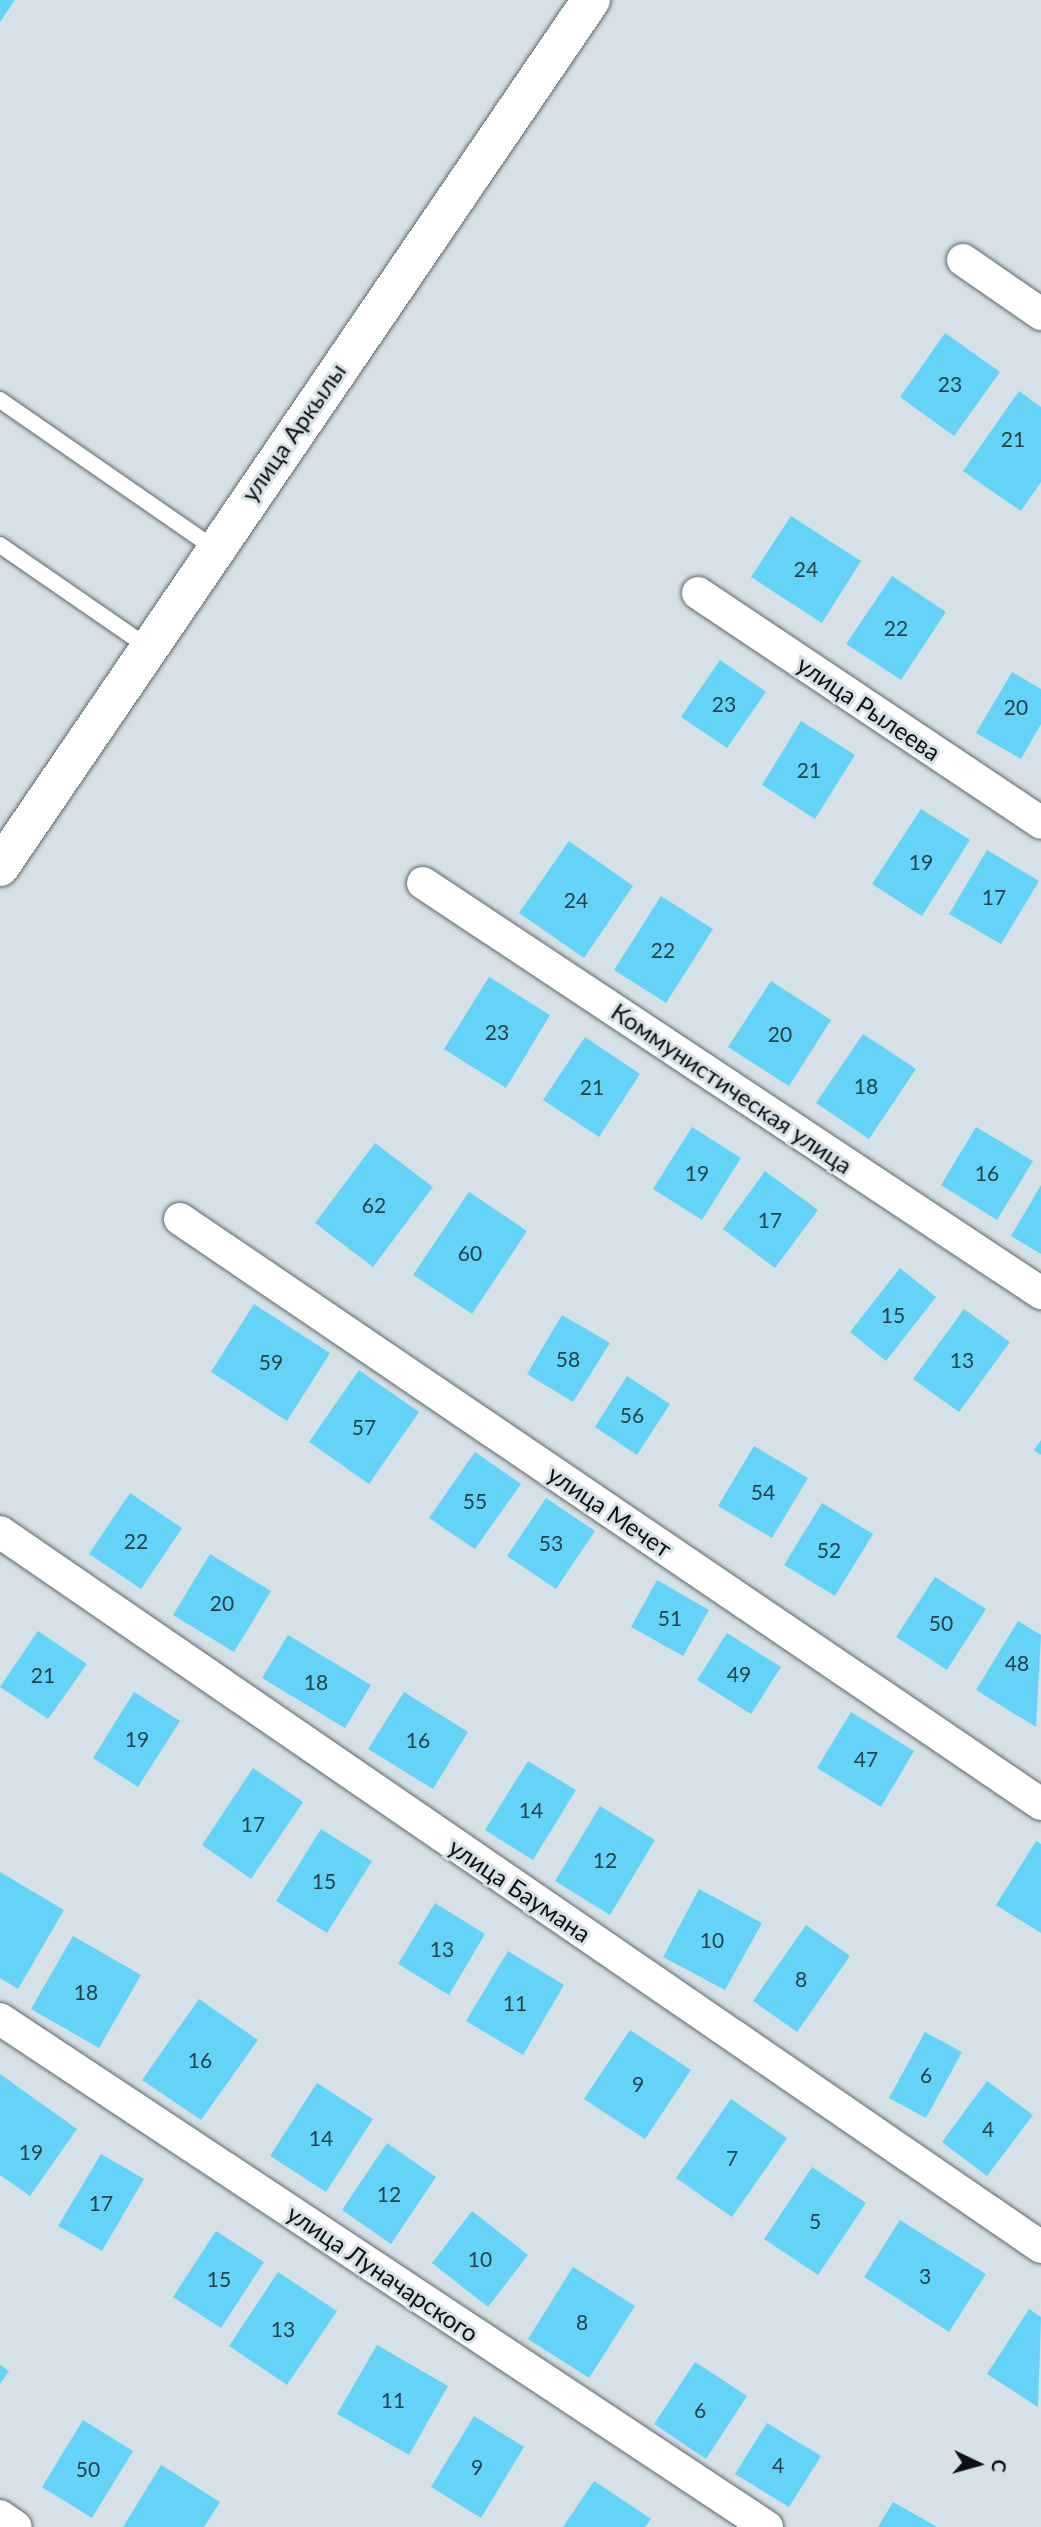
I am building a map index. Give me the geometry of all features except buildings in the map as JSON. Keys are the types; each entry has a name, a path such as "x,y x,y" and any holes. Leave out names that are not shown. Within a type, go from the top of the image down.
{"street":[{"name":"улица Аркылы","path":"5,850 148,647 591,0"},
{"path":"963,260 1041,314"},
{"name":"улица Рылеева","path":"698,593 1041,823"},
{"name":"Коммунистическая улица","path":"423,883 1041,1293"},
{"name":"улица Мечет","path":"180,1219 1041,1804"},
{"name":"улица Баумана","path":"0,1532 1041,2247"},
{"name":"улица Луначарского","path":"0,2019 767,2527"},
{"path":"0,2516 16,2527"}],"lane":[{"path":"0,400 214,548"},
{"path":"0,545 148,647"}]}
